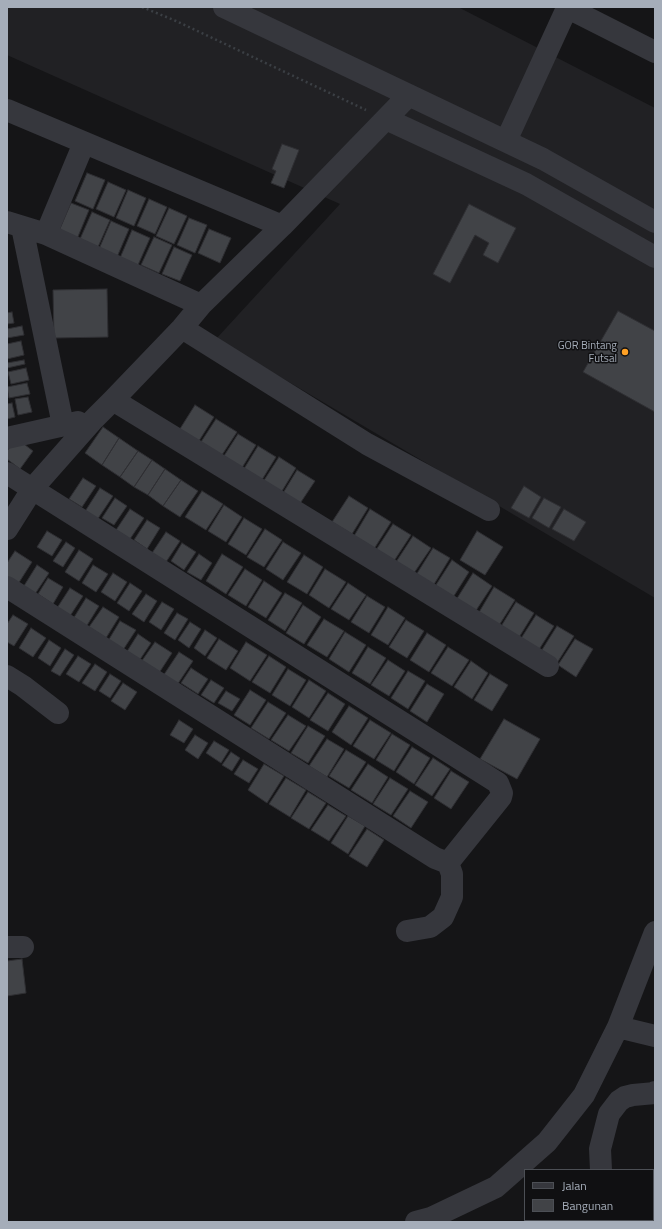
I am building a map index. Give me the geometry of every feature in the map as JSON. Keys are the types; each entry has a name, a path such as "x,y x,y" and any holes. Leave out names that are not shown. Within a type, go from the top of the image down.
{"street":[{"path":"224,7 543,159 655,222"},
{"path":"506,141 567,7 655,52"},
{"path":"7,529 33,488 93,420 182,328 201,305 282,226 409,95"},
{"path":"7,110 282,226"},
{"path":"386,119 526,184 655,257"},
{"path":"46,234 84,143"},
{"path":"526,184 543,159"},
{"path":"14,224 46,234 201,305"},
{"path":"14,224 63,425"},
{"path":"182,328 367,444 489,510"},
{"path":"113,400 548,666"},
{"path":"7,438 63,425 93,420"},
{"path":"7,473 498,783 502,793 501,797 448,863"},
{"path":"7,587 435,858 448,863 452,874 452,896 443,917 430,927 407,931"},
{"path":"7,676 23,686 58,713"},
{"path":"416,1222 431,1218 496,1187 547,1142 584,1094 618,1026 655,932"},
{"path":"618,1026 655,1036"},
{"path":"601,1169 600,1149 609,1114 619,1101 625,1097 655,1093"}],"path":[{"path":"142,7 386,119"}],"shaded area":[{"path":"7,7 458,7 655,108 655,598 216,339 340,204 7,55"}],"building":[{"path":"282,144 299,150 284,188 271,183 276,171 272,169"},
{"path":"87,173 105,180 93,209 75,201"},
{"path":"108,182 126,190 114,217 96,209"},
{"path":"128,190 146,198 134,226 116,218"},
{"path":"149,199 167,207 155,234 137,226"},
{"path":"71,203 89,210 77,239 59,231"},
{"path":"469,204 516,228 498,263 483,255 489,243 475,235 450,283 433,274"},
{"path":"169,208 187,216 174,244 156,236"},
{"path":"92,212 110,220 98,247 80,239"},
{"path":"189,218 207,225 195,253 177,245"},
{"path":"111,221 129,229 117,257 99,249"},
{"path":"209,229 231,238 220,263 198,253"},
{"path":"132,230 150,238 138,265 120,258"},
{"path":"154,237 172,245 159,273 141,265"},
{"path":"174,247 192,255 180,281 162,274"},
{"path":"107,289 108,337 54,338 53,290"},
{"name":"GOR Bintang Futsal","path":"618,311 655,331 655,412 583,372"},
{"path":"12,312 14,323 7,324 7,313"},
{"path":"22,326 24,335 7,338 7,329"},
{"path":"21,341 24,355 7,359 7,344"},
{"path":"24,360 25,364 7,368 7,363"},
{"path":"26,368 29,380 11,384 8,372"},
{"path":"27,383 30,394 9,398 7,387"},
{"path":"28,397 32,412 18,415 15,399"},
{"path":"12,403 15,417 7,419 7,404"},
{"path":"195,405 214,417 197,444 178,432"},
{"path":"216,419 237,432 220,458 199,445"},
{"path":"103,427 119,438 102,465 85,453"},
{"path":"238,434 256,445 240,471 222,459"},
{"path":"16,438 33,451 20,469 7,459 7,451"},
{"path":"119,438 138,451 120,477 102,465"},
{"path":"258,446 276,457 260,483 242,472"},
{"path":"138,451 152,460 134,487 120,477"},
{"path":"279,457 296,468 279,496 261,485"},
{"path":"152,460 165,469 148,495 134,487"},
{"path":"165,469 181,480 163,506 148,495"},
{"path":"297,470 315,481 297,508 280,498"},
{"path":"83,478 96,486 82,507 69,499"},
{"path":"181,480 198,491 180,517 163,506"},
{"path":"524,486 541,497 529,518 511,508"},
{"path":"100,488 113,496 97,520 84,513"},
{"path":"202,491 223,504 206,530 185,517"},
{"path":"349,496 368,508 352,534 332,522"},
{"path":"115,498 127,506 114,525 102,518"},
{"path":"544,498 561,507 549,528 532,518"},
{"path":"224,505 242,517 226,542 208,531"},
{"path":"130,509 144,518 130,539 116,530"},
{"path":"370,509 391,522 374,549 354,536"},
{"path":"564,509 586,522 574,541 552,529"},
{"path":"244,518 262,529 246,555 228,544"},
{"path":"147,520 160,528 147,549 134,540"},
{"path":"393,524 411,535 394,561 376,550"},
{"path":"265,529 282,540 264,567 247,557"},
{"path":"47,531 62,540 52,556 37,547"},
{"path":"477,531 503,547 485,575 460,560"},
{"path":"166,532 180,541 166,562 152,553"},
{"path":"413,536 431,548 414,573 396,562"},
{"path":"66,542 75,548 63,567 53,561"},
{"path":"283,542 301,553 283,580 266,569"},
{"path":"182,543 196,552 184,570 171,561"},
{"path":"433,548 450,558 433,586 416,575"},
{"path":"79,550 93,559 79,581 65,572"},
{"path":"15,551 32,562 18,584 7,577 7,563"},
{"path":"199,554 212,563 201,580 187,572"},
{"path":"222,554 243,567 226,594 206,581"},
{"path":"304,555 323,567 307,594 287,582"},
{"path":"452,560 469,572 452,599 434,588"},
{"path":"37,565 49,573 33,597 22,589"},
{"path":"93,565 108,574 96,592 82,583"},
{"path":"245,569 262,580 246,606 228,595"},
{"path":"325,569 346,582 329,608 309,595"},
{"path":"113,573 127,582 115,601 101,592"},
{"path":"473,573 492,586 475,612 456,600"},
{"path":"48,578 63,587 53,604 38,594"},
{"path":"264,581 282,593 266,618 248,607"},
{"path":"130,583 142,591 129,611 117,603"},
{"path":"348,583 366,595 349,620 331,609"},
{"path":"494,587 515,600 498,627 478,614"},
{"path":"70,588 83,596 70,616 57,608"},
{"path":"285,593 302,603 285,631 268,620"},
{"path":"146,594 157,601 144,622 132,614"},
{"path":"367,596 385,607 369,633 351,622"},
{"path":"86,598 99,606 86,627 73,619"},
{"path":"162,602 174,609 161,630 149,622"},
{"path":"516,602 534,613 518,639 500,628"},
{"path":"303,605 321,617 304,644 286,633"},
{"path":"103,607 119,617 106,638 89,627"},
{"path":"388,607 405,618 388,645 371,635"},
{"path":"177,613 188,619 175,640 164,633"},
{"path":"13,615 28,624 14,646 7,642 7,624"},
{"path":"536,615 554,626 538,651 520,640"},
{"path":"324,619 344,631 327,657 307,645"},
{"path":"406,620 424,631 407,658 389,647"},
{"path":"120,621 136,630 123,650 108,641"},
{"path":"190,622 201,629 189,648 178,640"},
{"path":"557,626 574,636 557,663 540,653"},
{"path":"31,628 46,638 33,657 19,648"},
{"path":"205,630 217,638 205,656 194,648"},
{"path":"345,632 366,645 349,672 329,659"},
{"path":"427,633 446,645 429,672 410,660"},
{"path":"138,634 151,643 139,661 126,653"},
{"path":"219,639 238,651 226,670 207,658"},
{"path":"575,639 593,649 576,677 558,665"},
{"path":"49,640 61,648 50,666 38,658"},
{"path":"155,642 172,653 159,673 141,662"},
{"path":"246,642 267,655 250,681 230,668"},
{"path":"368,647 386,658 370,684 352,673"},
{"path":"448,647 469,660 452,686 431,673"},
{"path":"65,649 74,655 60,676 51,671"},
{"path":"179,652 193,661 177,685 163,676"},
{"path":"78,656 91,664 79,682 66,674"},
{"path":"269,656 286,667 270,693 252,682"},
{"path":"388,660 405,671 389,696 371,685"},
{"path":"471,661 488,673 472,699 454,687"},
{"path":"95,664 107,672 95,691 82,683"},
{"path":"191,668 208,679 198,694 181,683"},
{"path":"288,669 306,680 290,706 272,695"},
{"path":"408,671 425,681 408,709 391,698"},
{"path":"110,674 121,681 110,698 99,691"},
{"path":"490,674 508,685 492,711 474,700"},
{"path":"211,680 224,688 214,703 201,695"},
{"path":"309,680 326,691 309,718 292,707"},
{"path":"123,683 137,692 125,710 111,701"},
{"path":"427,684 444,694 427,722 410,711"},
{"path":"250,690 266,700 250,725 234,715"},
{"path":"226,691 240,699 232,711 218,703"},
{"path":"328,693 345,704 328,731 310,720"},
{"path":"268,702 286,713 269,739 251,728"},
{"path":"349,706 368,718 351,745 332,732"},
{"path":"288,715 306,726 289,751 271,740"},
{"path":"504,719 540,739 517,779 480,759"},
{"path":"179,720 193,729 184,743 170,735"},
{"path":"370,720 391,733 374,759 353,746"},
{"path":"308,726 325,736 308,763 291,753"},
{"path":"392,734 410,745 394,771 376,760"},
{"path":"195,735 208,743 198,759 185,750"},
{"path":"327,739 344,749 327,777 309,766"},
{"path":"214,741 229,750 221,763 206,753"},
{"path":"412,747 430,758 414,784 396,772"},
{"path":"346,750 366,762 349,788 329,776"},
{"path":"231,752 240,758 232,771 222,765"},
{"path":"433,758 450,769 432,796 415,785"},
{"path":"243,760 258,769 249,783 234,774"},
{"path":"264,764 284,776 267,803 248,790"},
{"path":"368,764 388,777 372,803 351,790"},
{"path":"451,771 469,782 451,809 434,798"},
{"path":"286,778 306,790 290,817 269,804"},
{"path":"390,778 408,789 391,815 373,804"},
{"path":"410,791 428,802 411,828 393,816"},
{"path":"308,792 326,803 309,829 291,818"},
{"path":"328,805 346,816 329,841 311,830"},
{"path":"348,816 365,826 348,854 331,843"},
{"path":"367,829 384,840 367,867 349,856"},
{"path":"22,959 26,993 7,996 7,961"}],"place":[{"name":"GOR Bintang Futsal","path":"625,352"}]}
